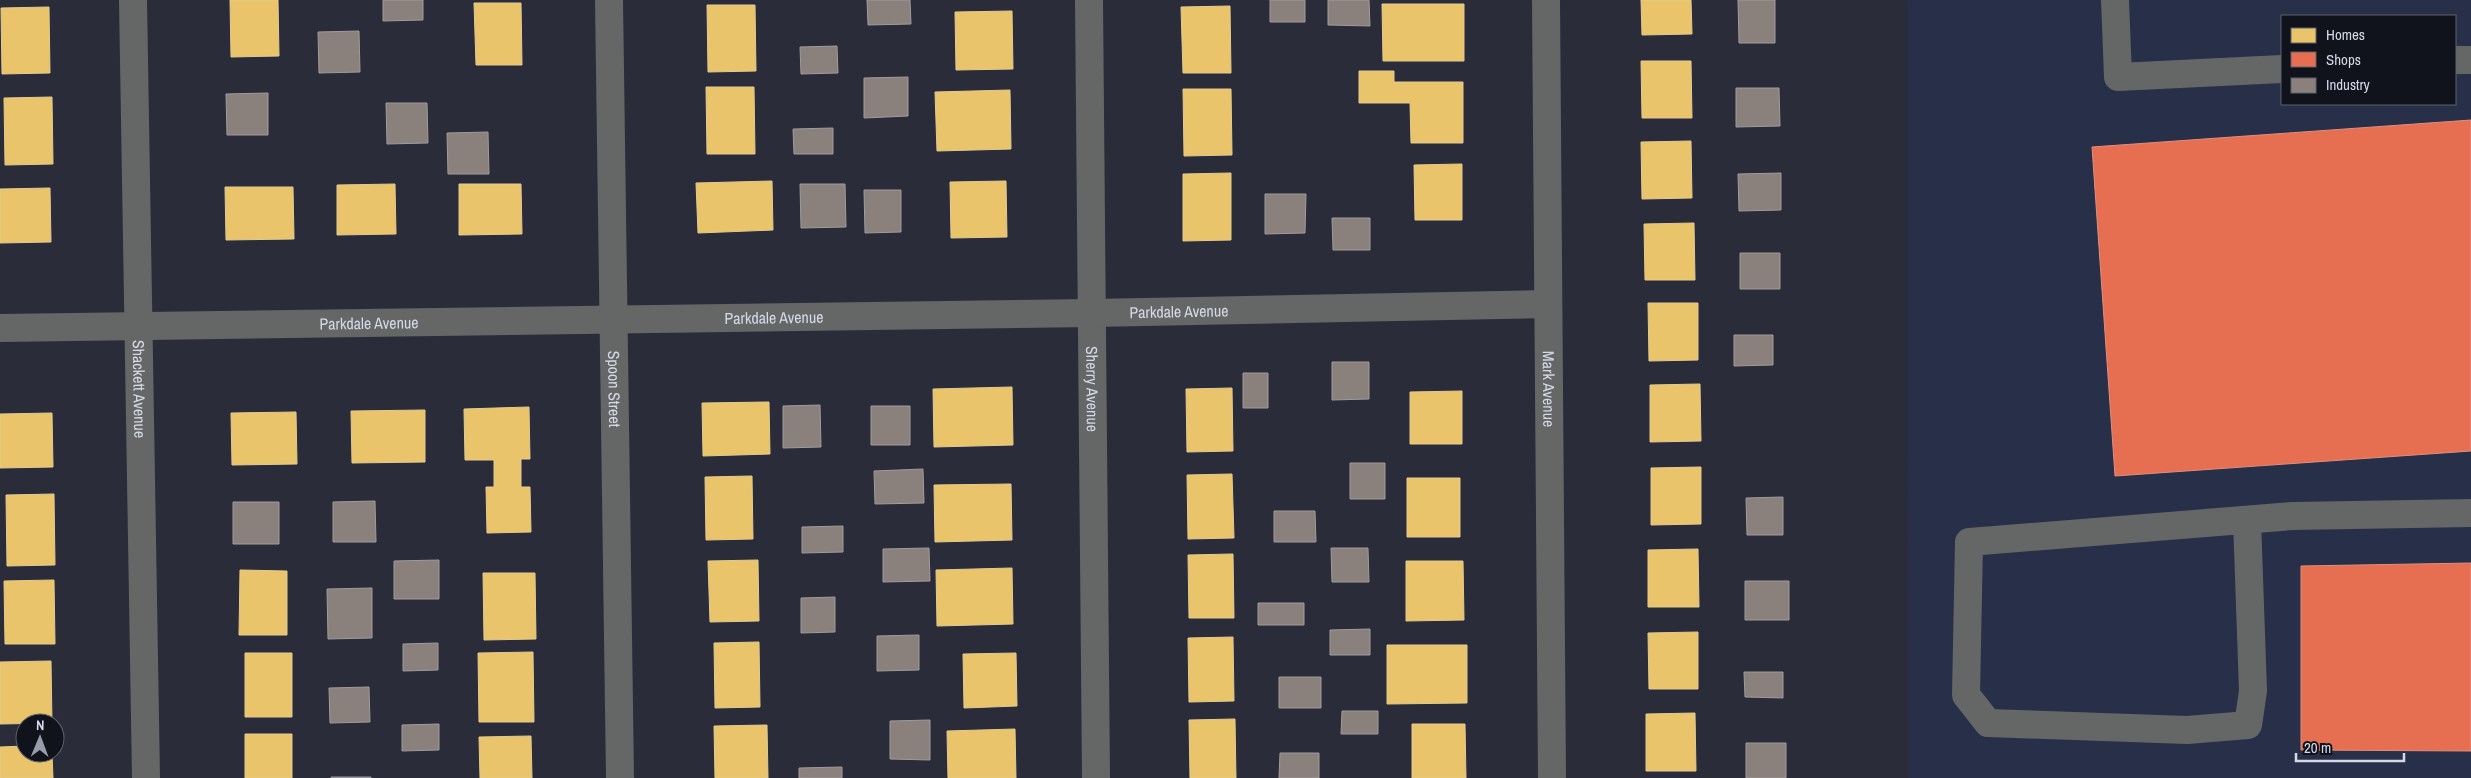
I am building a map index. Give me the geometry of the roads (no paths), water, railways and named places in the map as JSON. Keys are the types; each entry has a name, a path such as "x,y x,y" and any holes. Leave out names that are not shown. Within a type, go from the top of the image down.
{"street":[{"name":"Shackett Avenue","path":"133,0 146,778"},
{"name":"Spoon Street","path":"609,0 612,319 620,778"},
{"name":"Sherry Avenue","path":"1089,0 1096,778"},
{"name":"Mark Avenue","path":"1546,0 1552,778"},
{"path":"2115,0 2118,77 2281,69"},
{"path":"2456,60 2471,60"},
{"name":"Parkdale Avenue","path":"0,328 1092,313 1548,304"},
{"path":"2247,520 2253,691 2248,725 2187,730 1988,723 1966,695 1969,542 2292,516 2471,513"}]}
